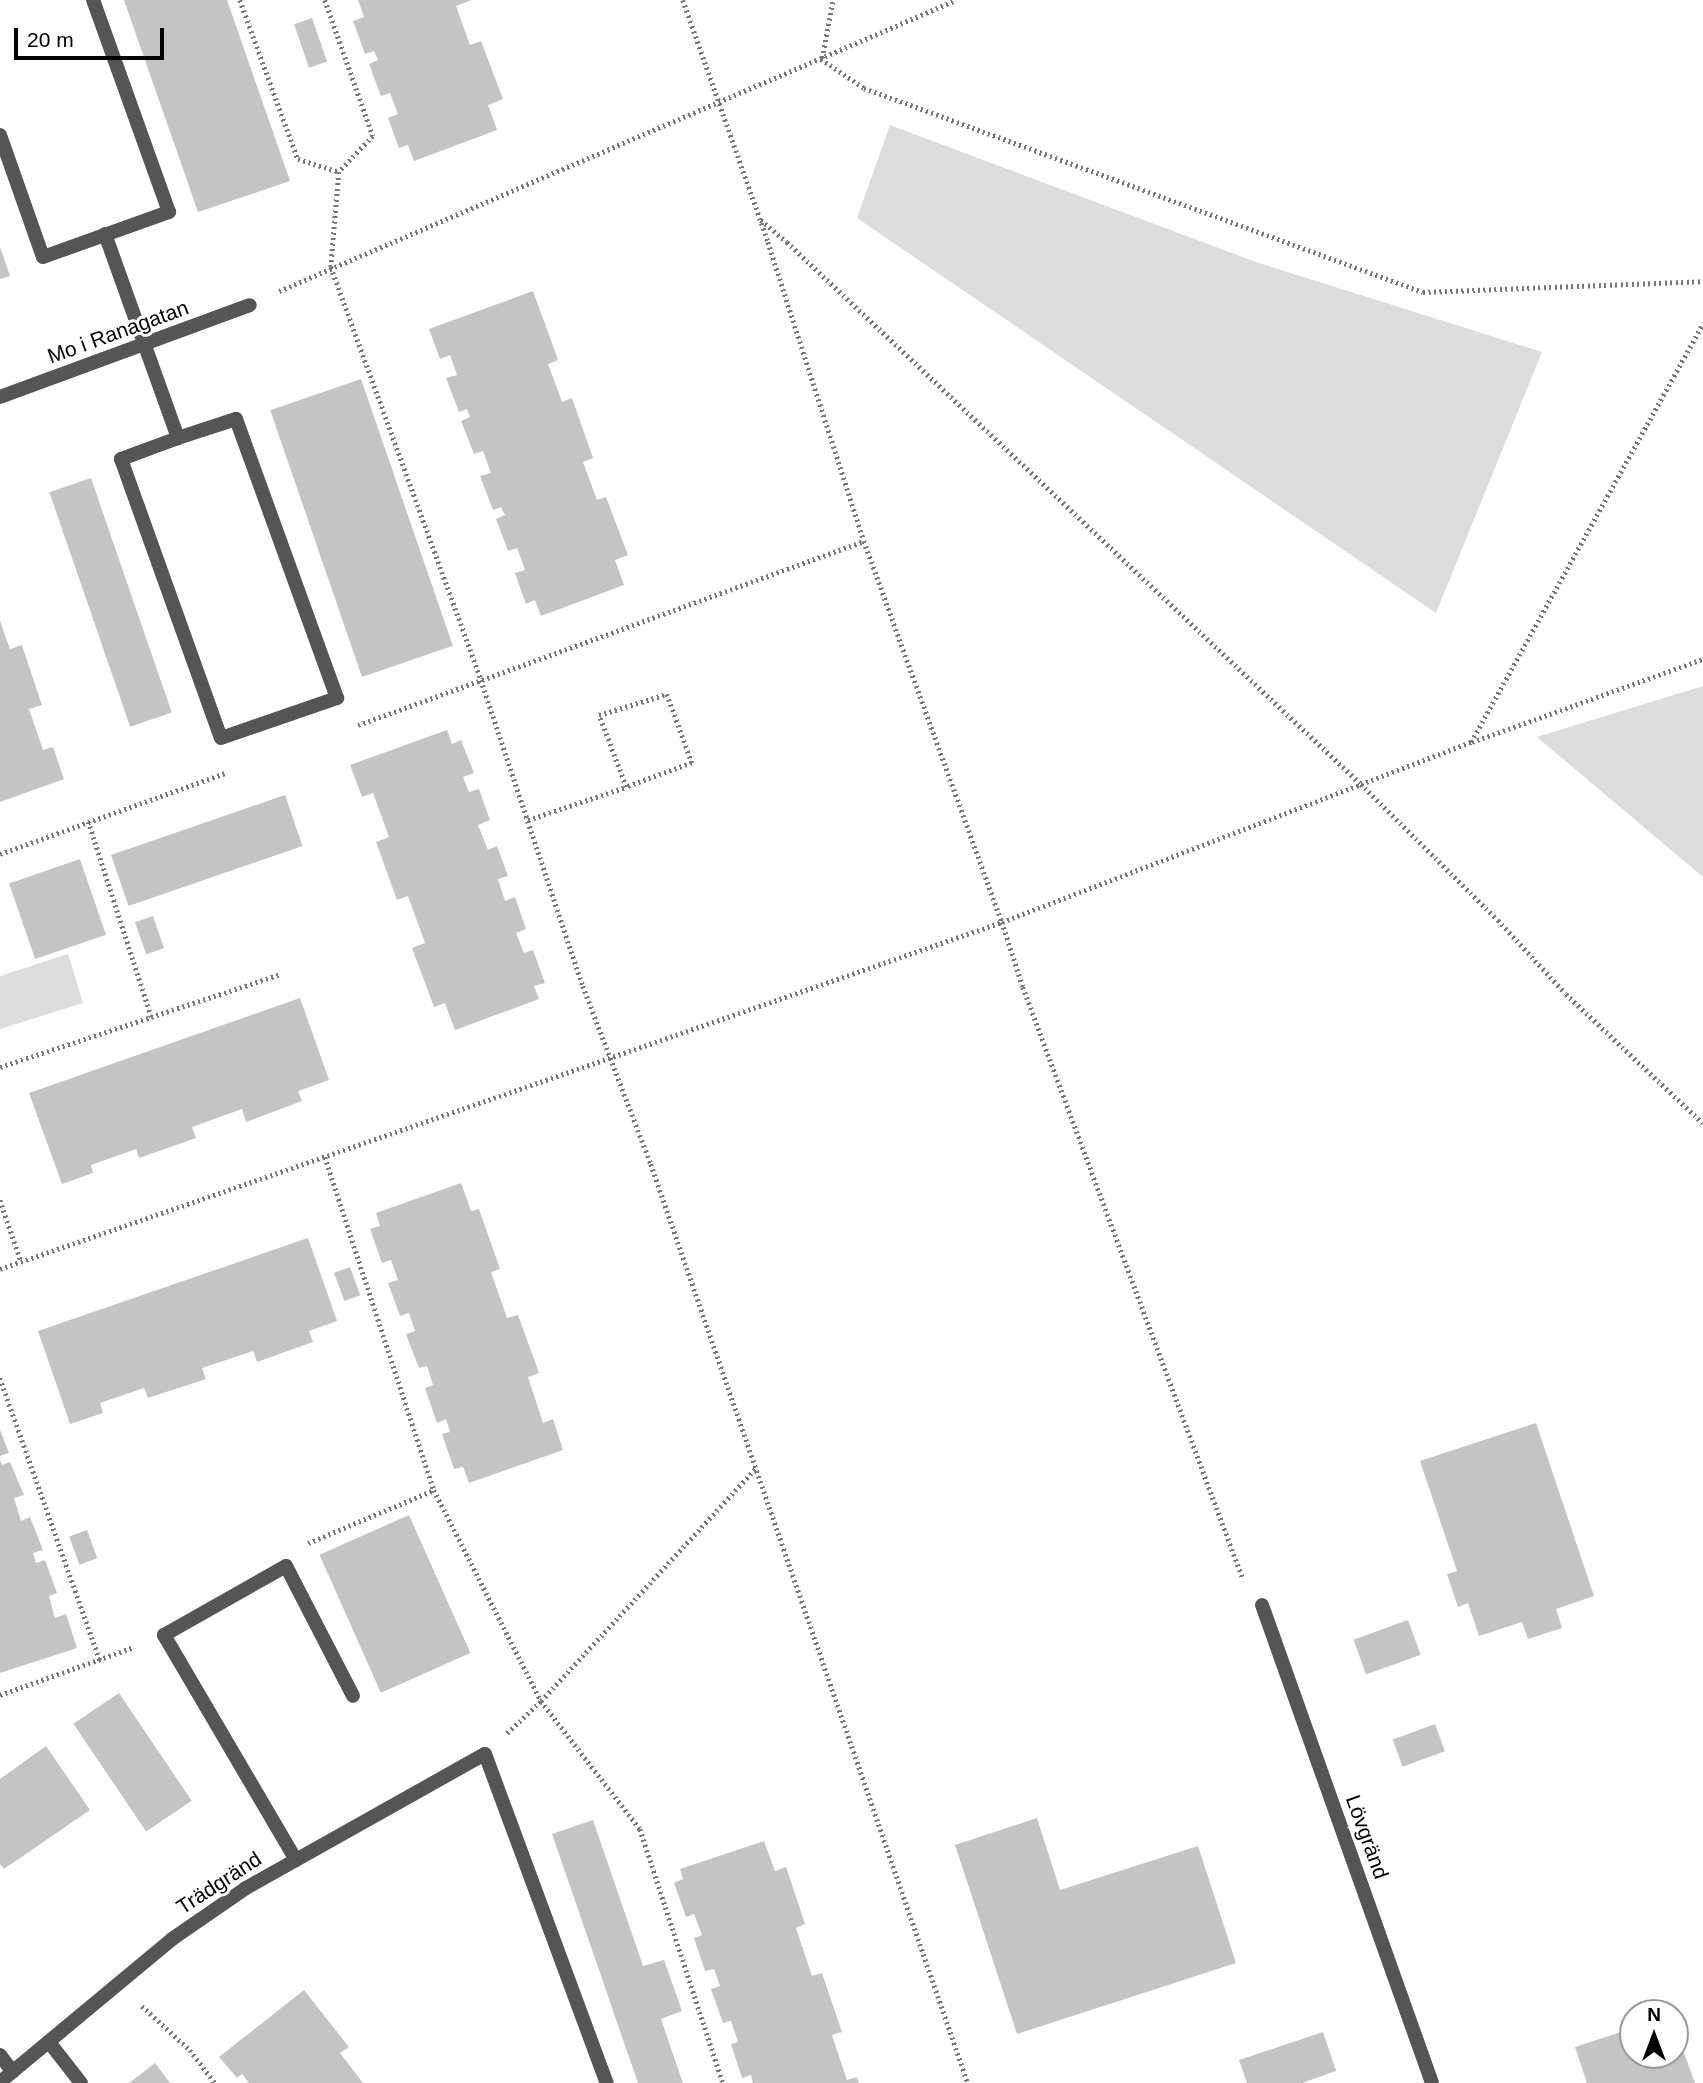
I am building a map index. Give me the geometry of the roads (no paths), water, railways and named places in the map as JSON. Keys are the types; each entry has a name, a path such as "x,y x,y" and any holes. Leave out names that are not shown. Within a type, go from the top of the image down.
{"street":[{"path":"0,135 43,257 169,212 93,0"},
{"path":"105,234 178,438"},
{"name":"Mo i Ranagatan","path":"0,397 250,305"},
{"path":"236,419 337,698 221,738 121,459 178,438 236,419"},
{"path":"296,1860 164,1635 286,1566 353,1696"},
{"name":"Lövgränd","path":"1262,1605 1432,2083"},
{"name":"Trädgränd","path":"0,2082 172,1939 246,1888 485,1754 607,2083"},
{"path":"49,2042 81,2083"},
{"path":"0,2055 13,2072"}]}
